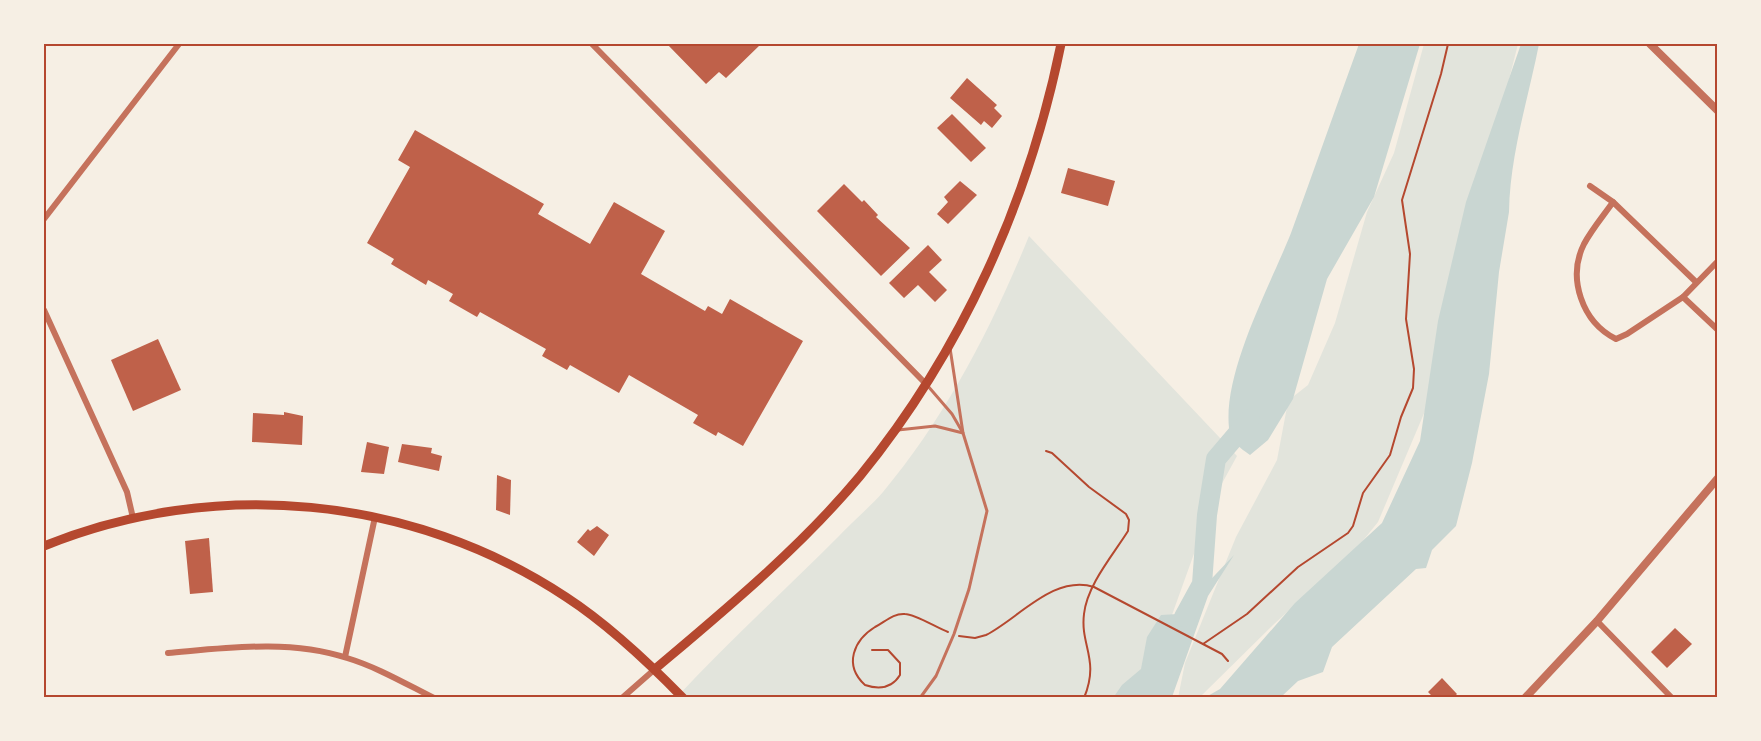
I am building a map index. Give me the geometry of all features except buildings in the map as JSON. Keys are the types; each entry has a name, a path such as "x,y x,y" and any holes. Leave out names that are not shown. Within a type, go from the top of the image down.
{"main road":[{"path":"655,669 734,603 811,529 859,477 895,431 926,384 980,288 1012,216 1036,147 1061,44"},
{"path":"44,546 95,527 185,508 249,504 317,507 375,517 435,534 530,575 588,612 655,669 683,698"}],"street":[{"path":"44,219 179,44"},
{"path":"592,44 926,384"},
{"path":"1650,44 1718,111"},
{"path":"1590,186 1613,202 1696,282"},
{"path":"1613,202 1585,243 1578,263 1579,296 1587,315 1616,339 1683,297 1718,261"},
{"path":"1683,297 1718,330"},
{"path":"44,310 127,492 133,518"},
{"path":"1525,698 1597,621 1718,478"},
{"path":"345,657 375,517"},
{"path":"1597,621 1672,698"},
{"path":"168,653 258,646 345,657 435,698"},
{"path":"622,698 655,669"}],"lane":[{"path":"920,698 936,676 954,634 969,589 987,518 985,498 963,433 950,343"},
{"path":"926,384 952,414 963,433"},
{"path":"895,431 935,426 963,433"}],"path":[{"path":"1201,643 1254,608 1305,561 1348,533 1353,526 1362,493 1390,455 1401,417 1412,393 1414,377 1406,319 1410,254 1401,200 1439,82 1448,44"},
{"path":"1046,451 1052,453 1097,493 1124,512 1129,520 1128,531 1086,603 1084,622 1091,663 1089,686 1084,698"},
{"path":"1129,606 1222,654 1228,661"}],"shaded area":[{"path":"1359,44 1420,44 1374,197 1327,279 1293,399 1268,440 1250,455 1236,444 1230,433 1229,405 1233,381 1240,355 1291,233"},
{"path":"1424,44 1518,44 1425,411 1378,522 1357,548 1273,625 1200,697 1178,698 1185,663 1236,537 1277,460 1287,407 1294,396 1308,385 1335,323 1367,212 1394,153"},
{"path":"1521,44 1539,44 1513,169 1509,212 1499,272 1489,374 1472,463 1456,526 1432,550 1426,568 1416,569 1332,647 1323,672 1298,681 1281,697 1206,697 1220,689 1295,603 1382,523 1420,441 1438,321 1466,202"},
{"path":"1029,236 1237,456 1214,498 1145,690 1138,697 676,698 872,504 906,463 966,370"},
{"path":"1234,555 1208,596 1172,697 1113,698 1122,685 1141,669 1147,637 1161,615 1178,614"}],"waterway":[{"path":"1184,617 1202,584 1207,515 1216,459 1250,419"}]}
